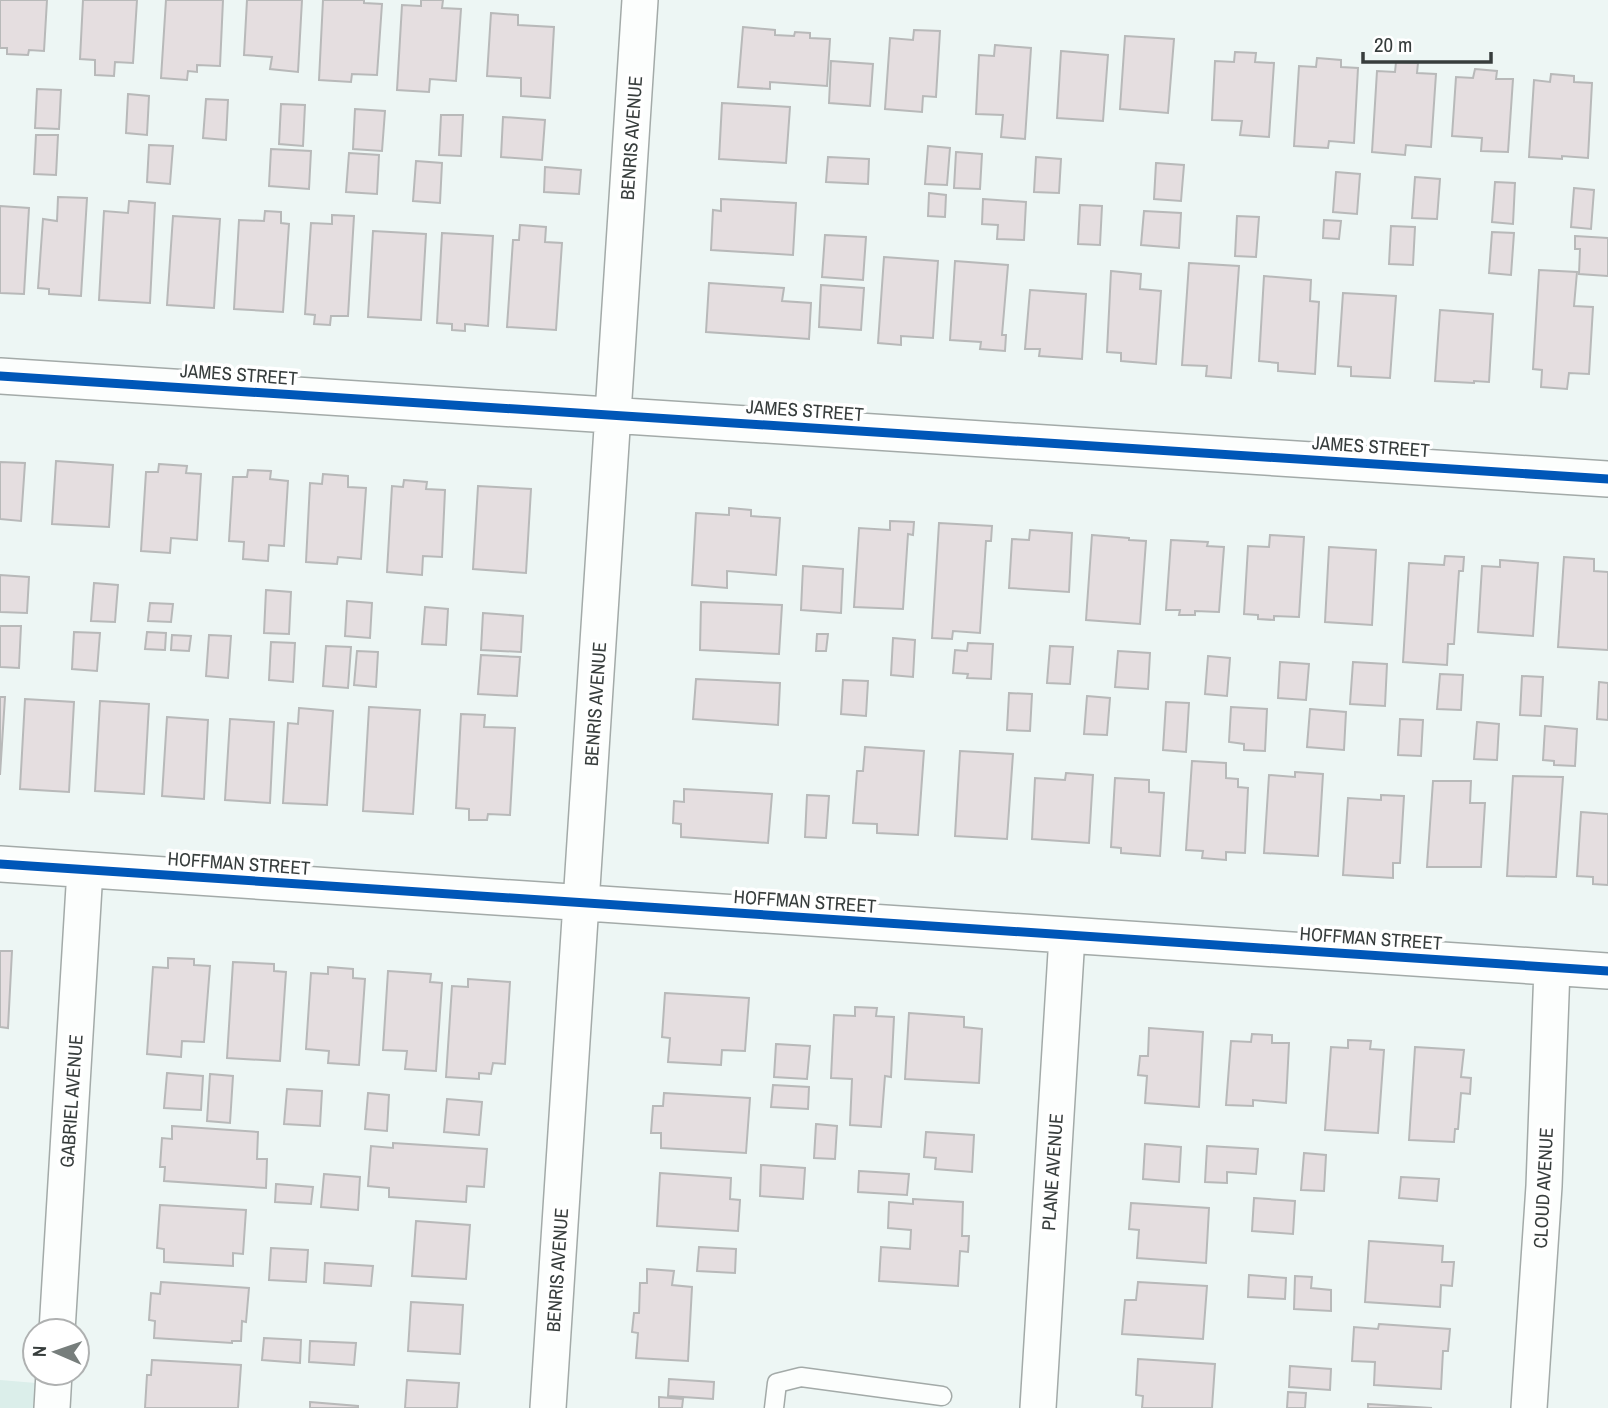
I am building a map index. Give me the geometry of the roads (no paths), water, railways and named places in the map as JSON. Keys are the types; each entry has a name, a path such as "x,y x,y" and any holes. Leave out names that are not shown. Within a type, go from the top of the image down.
{"street":[{"name":"BENRIS AVENUE","path":"548,1408 640,0"},
{"name":"JAMES STREET","path":"0,376 1608,479"},
{"name":"HOFFMAN STREET","path":"0,864 1608,971"},
{"name":"GABRIEL AVENUE","path":"58,1317 85,870"},
{"name":"PLANE AVENUE","path":"1038,1408 1067,936"},
{"name":"CLOUD AVENUE","path":"1529,1408 1544,1186 1552,968"},
{"path":"52,1408 53,1387"}],"lane":[{"path":"774,1408 777,1383 801,1377 942,1396"}]}
